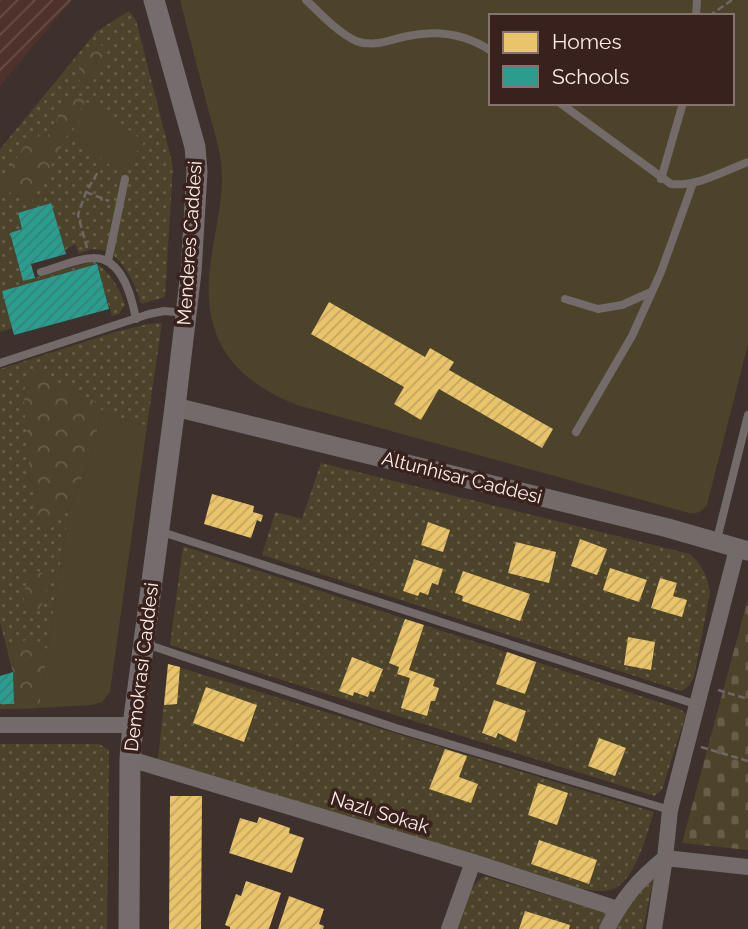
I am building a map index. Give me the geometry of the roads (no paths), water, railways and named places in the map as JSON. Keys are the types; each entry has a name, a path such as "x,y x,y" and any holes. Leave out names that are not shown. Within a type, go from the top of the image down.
{"main road":[{"name":"Menderes Caddesi","path":"154,0 195,147 198,172 175,407"},
{"name":"Demokrasi Caddesi","path":"129,929 130,759 157,530 175,407"}],"street":[{"name":"Altunhisar Caddesi","path":"175,407 654,525 743,550"},
{"path":"654,929 670,810 743,550"},
{"path":"0,726 133,725"},
{"name":"Nazlı Sokak","path":"130,759 473,862 618,909"},
{"path":"607,929 640,878 665,858 748,867"},
{"path":"449,929 473,862"}],"lane":[{"path":"306,0 355,40 370,44 436,33 456,35 489,50"},
{"path":"563,105 671,184 682,186 693,183 748,162"},
{"path":"661,179 683,105"},
{"path":"108,261 125,179"},
{"path":"576,432 632,336 693,183"},
{"path":"41,272 90,258 108,261 129,289 136,319"},
{"path":"565,299 598,309 622,305 652,291"},
{"path":"0,363 163,310 186,313"},
{"path":"716,543 748,415"},
{"path":"157,530 698,705"},
{"path":"143,643 396,728 670,810"}]}
